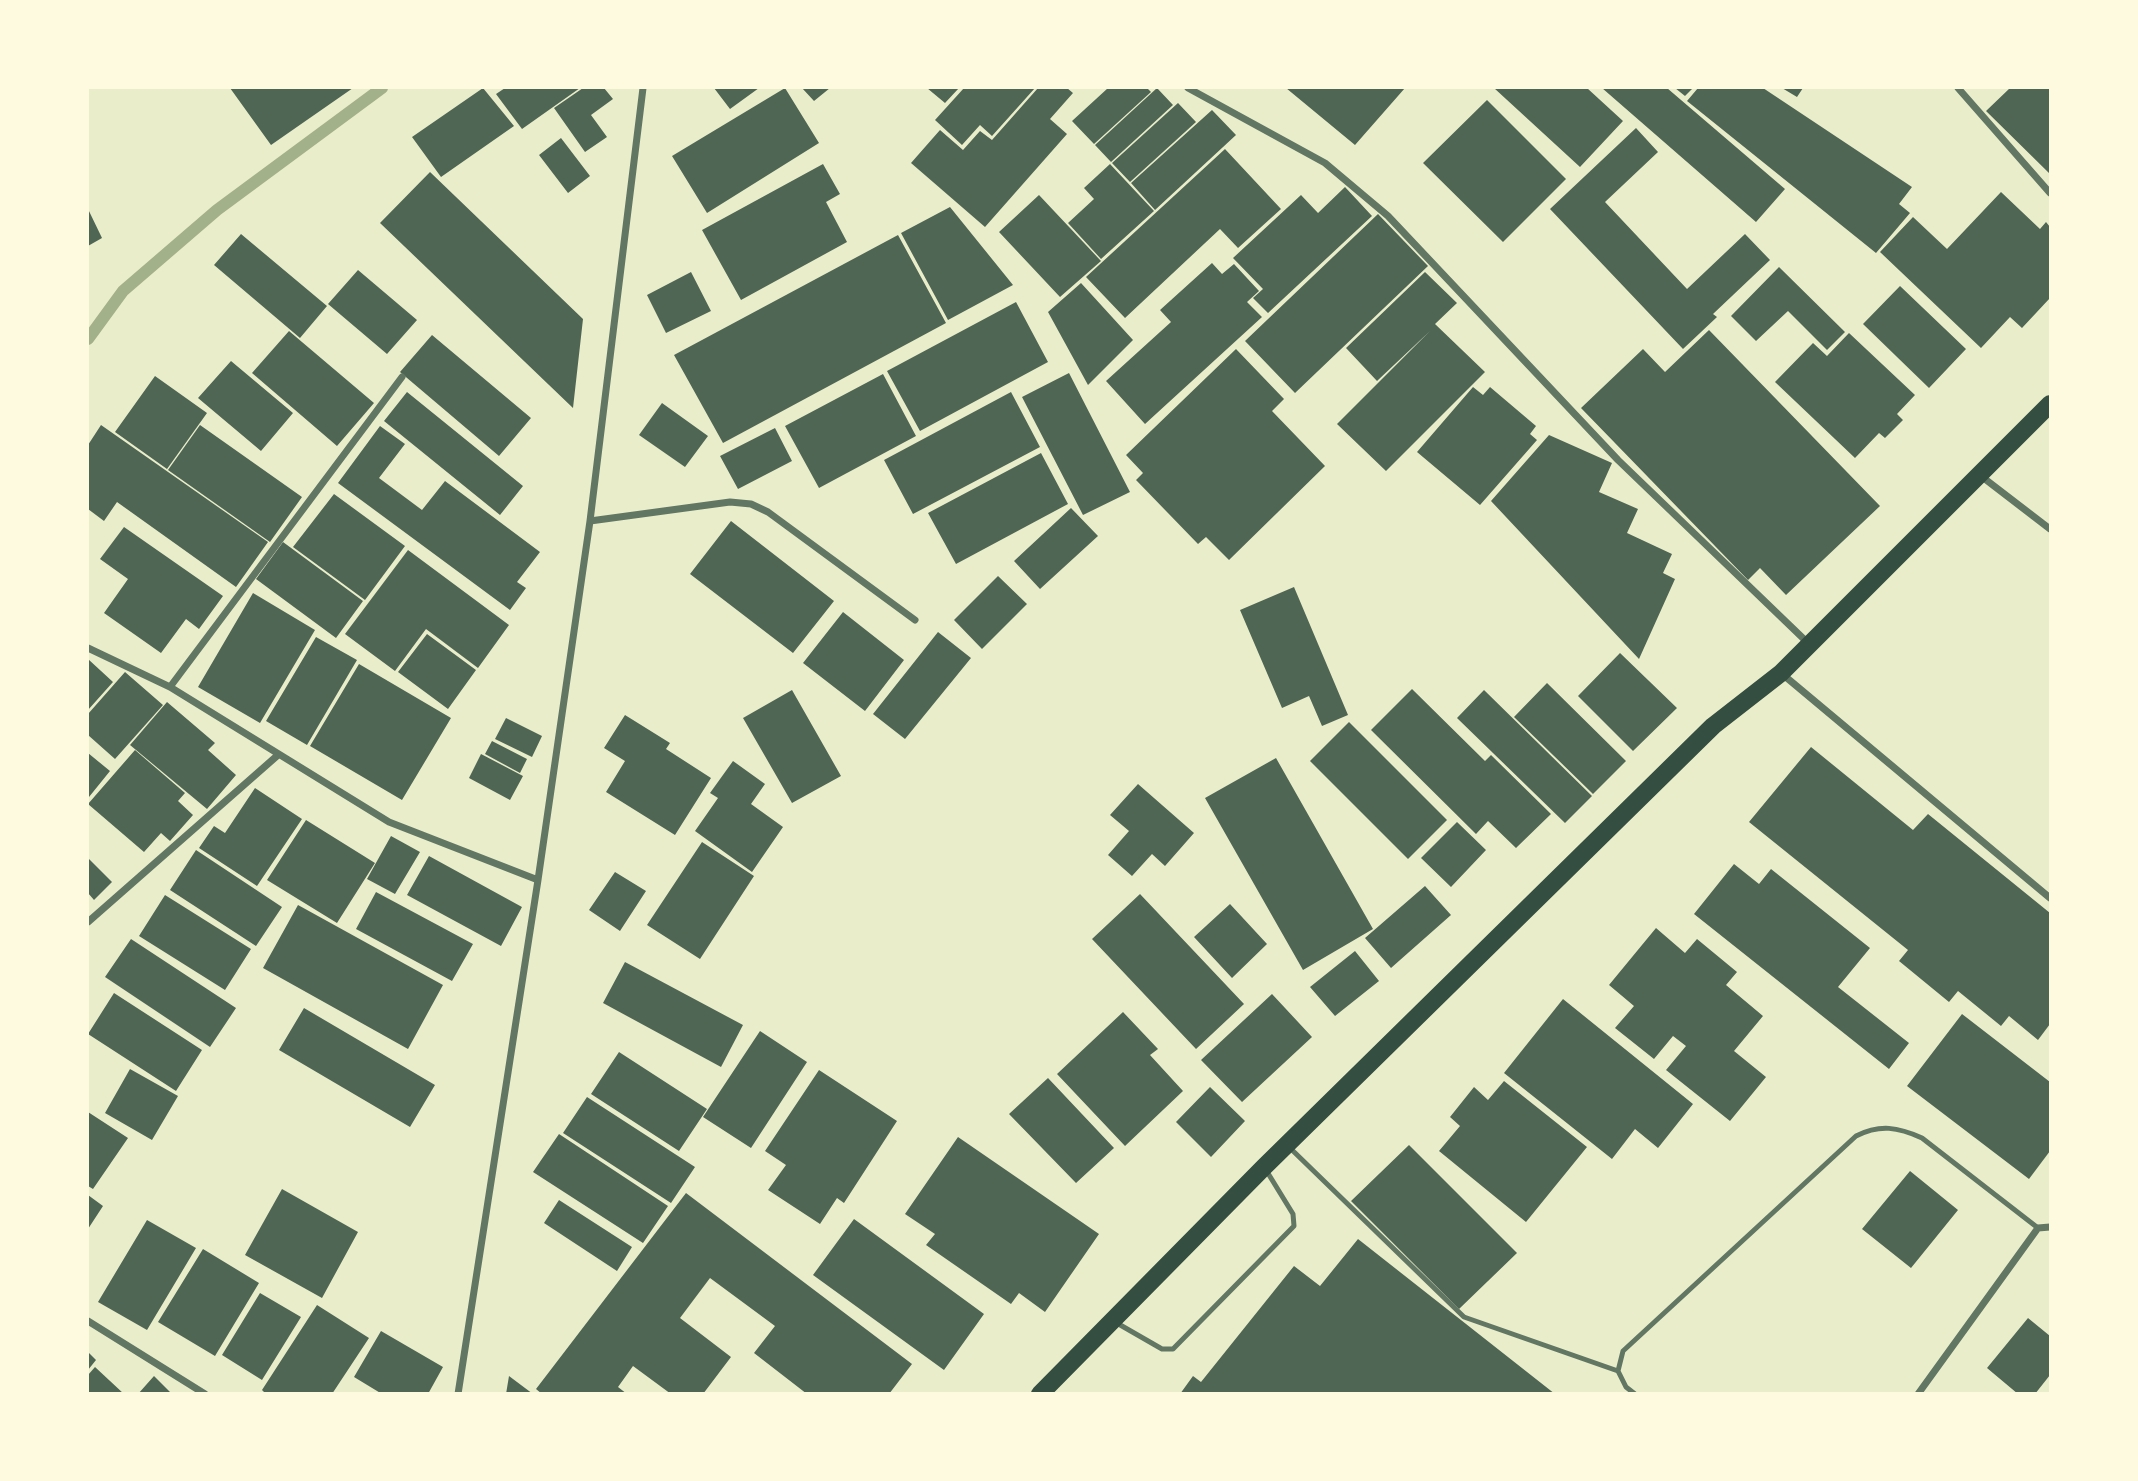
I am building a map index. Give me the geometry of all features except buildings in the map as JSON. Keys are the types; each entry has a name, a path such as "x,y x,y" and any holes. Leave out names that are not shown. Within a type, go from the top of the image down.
{"main road":[{"path":"1040,1394 1264,1167 1713,726 1781,673 1981,476 2050,404"}],"street":[{"path":"458,1394 538,880 590,521 643,88"},
{"path":"1188,88 1325,163 1388,216 1618,460 1809,643"},
{"path":"1958,88 2050,193"},
{"path":"170,687 402,377"},
{"path":"1981,476 2050,530"},
{"path":"590,521 730,502 751,504 768,512 915,620"},
{"path":"88,648 170,687 389,822 538,880"},
{"path":"1781,673 2050,898"},
{"path":"88,922 278,755"},
{"path":"1918,1394 2038,1228 2050,1227"},
{"path":"88,1321 205,1394"}],"lane":[{"path":"1635,1394 1626,1387 1618,1371 1623,1351 1856,1136 1869,1129 1902,1129 1922,1138 2038,1228"},
{"path":"1287,1145 1464,1317 1618,1371"},
{"path":"1113,1320 1162,1349 1173,1349 1294,1226 1293,1214 1264,1167"}],"waterway":[{"path":"88,339 123,291 217,210 382,88"}]}
